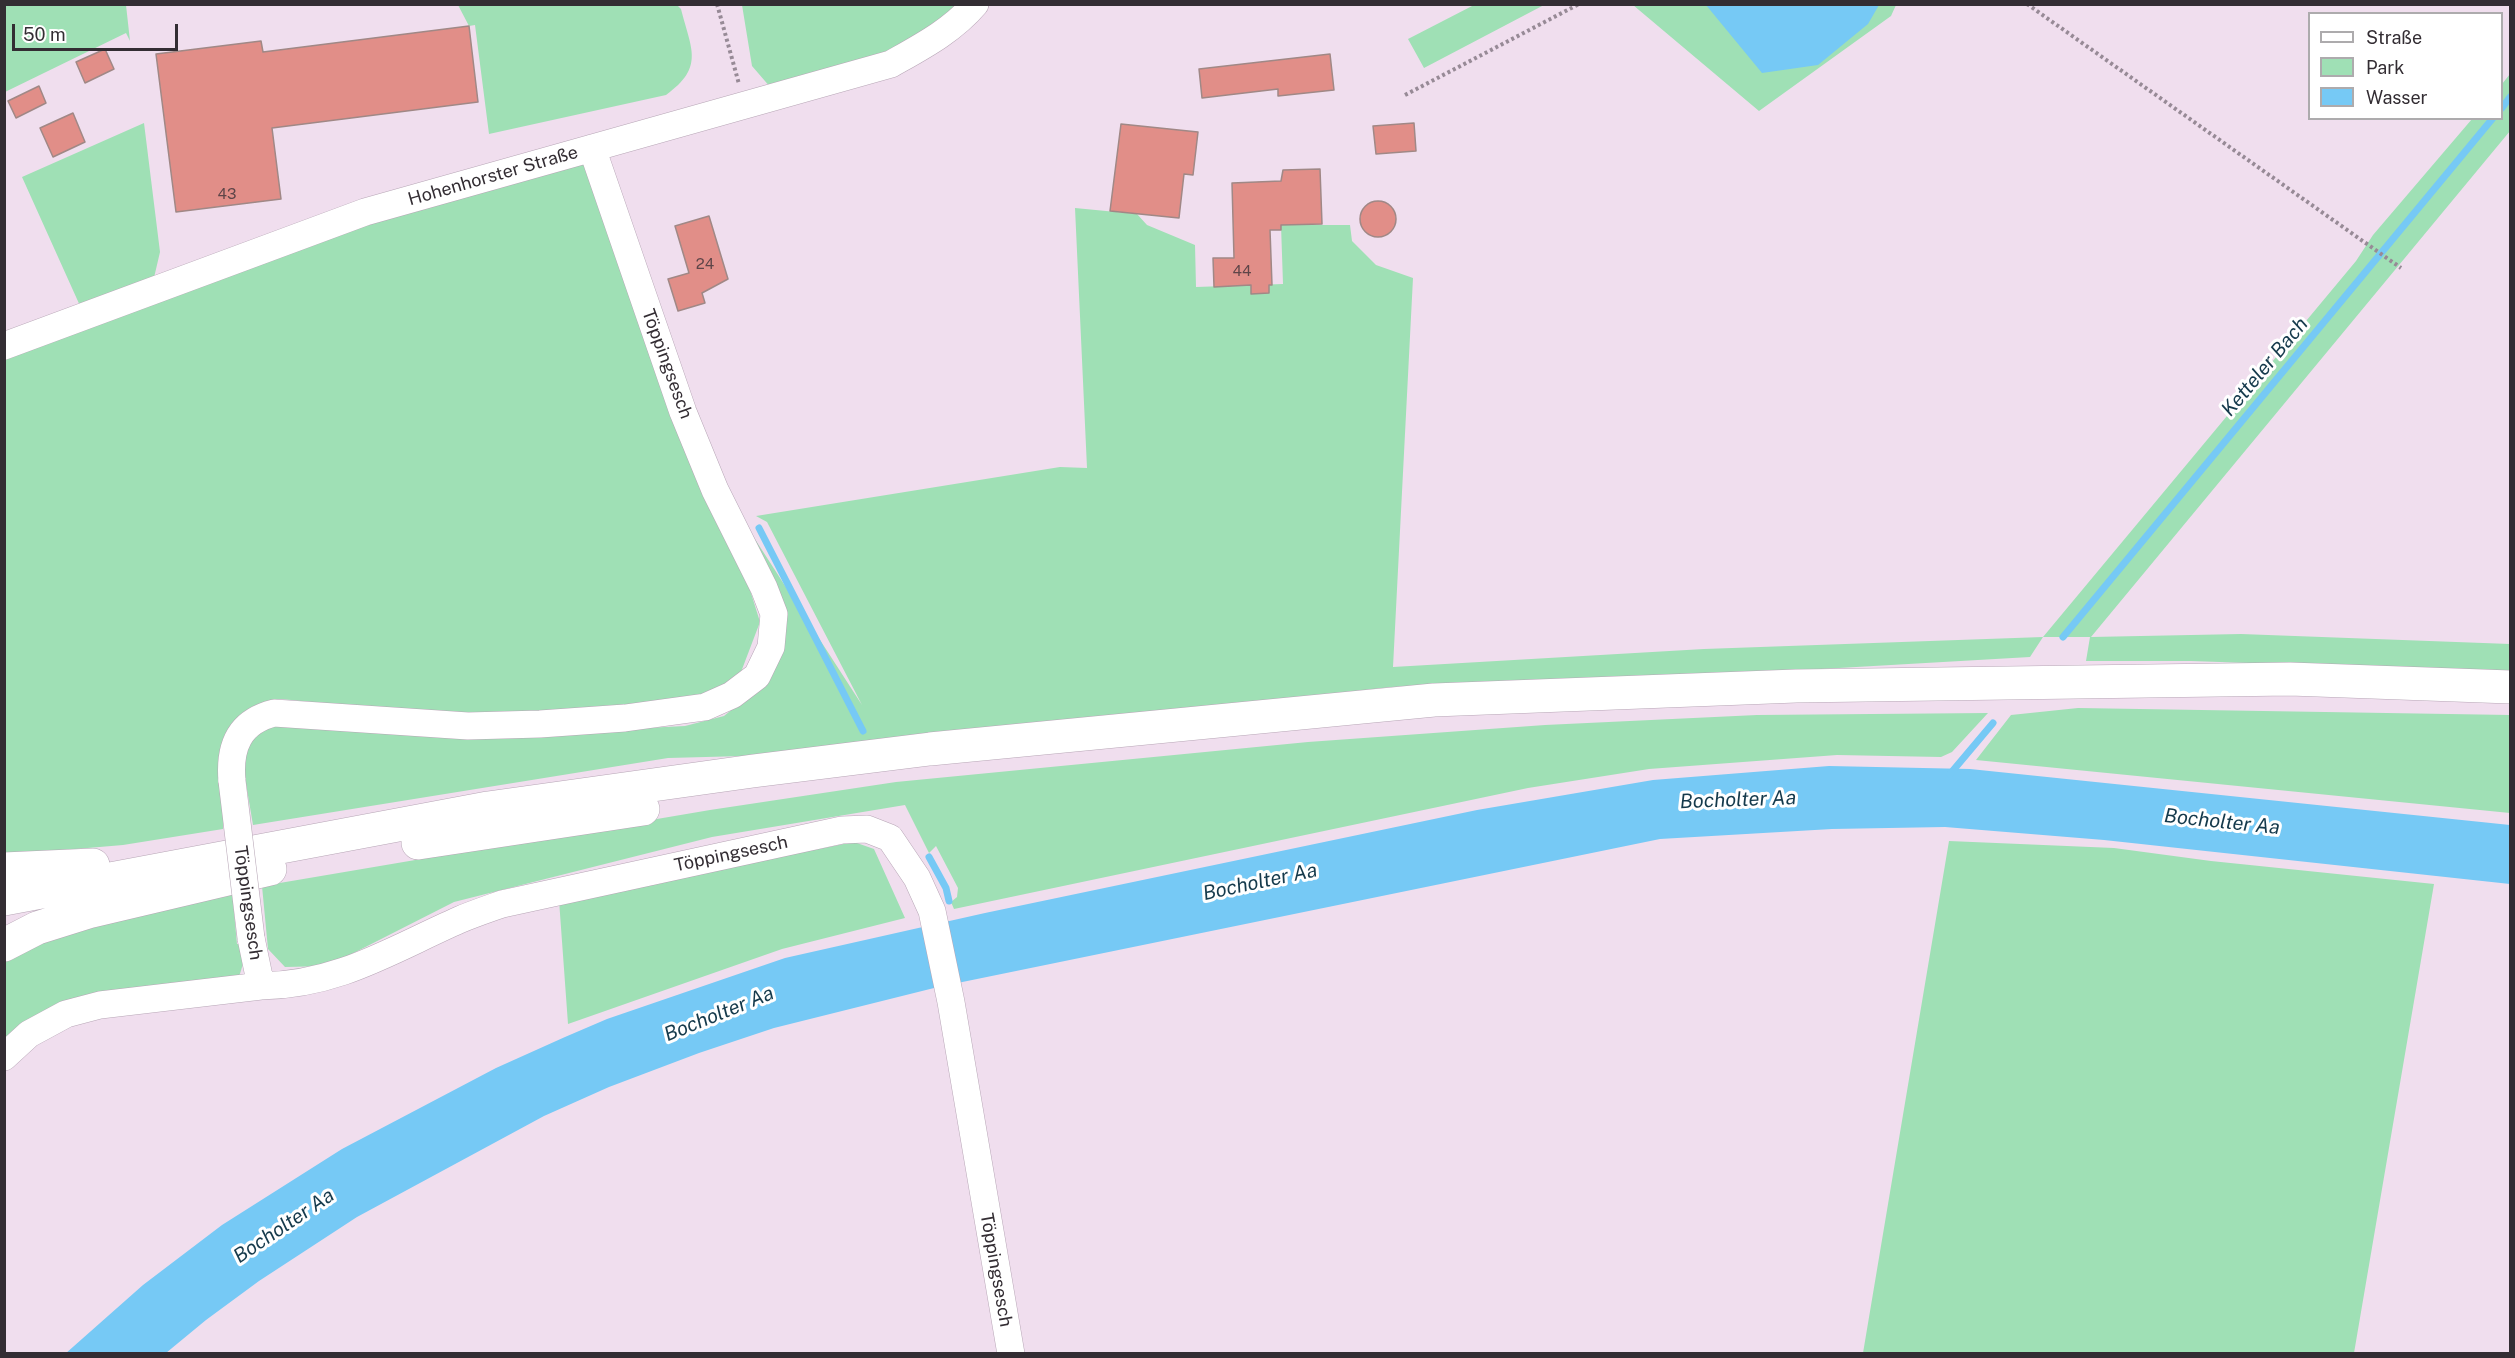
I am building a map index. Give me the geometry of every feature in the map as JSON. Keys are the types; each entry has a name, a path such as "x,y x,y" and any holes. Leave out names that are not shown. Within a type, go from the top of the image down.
{"highway":[{"path":"4,899 488,808 753,771 930,749 1434,700 1796,686 2290,679 2511,687"},
{"path":"4,914 290,862 934,766 1436,718 1807,702 2289,696 2511,705"},
{"path":"4,869 215,860"},
{"path":"4,945 37,928 88,912 227,881 290,862"}],"street":[{"name":"Hohenhorster Straße","path":"4,346 365,212 891,64 928,43 963,18 975,4"},
{"name":"Töppingsesch","path":"592,148 683,412 716,490 764,588 774,614 771,648 757,676 732,695 705,707 604,720 468,726 274,713 260,717 249,724 237,738 232,754 232,781 251,938 261,986 289,986 361,967 460,920 502,904 842,830 867,829 890,838 917,878 932,911 951,1002 1011,1353"},
{"path":"4,1057 29,1034 74,1012 100,1005 261,986"}],"path":[{"path":"717,4 745,105"},
{"path":"1405,95 1579,4"},
{"path":"2028,4 2401,268"}],"green space":[{"path":"5,4 126,5 130,41 126,33 5,92"},
{"path":"458,5 677,5 681,9 691,46 691,66 678,85 666,95 489,134 475,25 469,26"},
{"path":"742,5 959,5 916,43 771,88 752,66"},
{"path":"1474,5 1544,5 1424,68 1408,39"},
{"path":"1633,5 1896,5 1891,16 1759,111"},
{"path":"2510,74 2510,131 2091,637 2241,634 2510,644 2510,672 2191,661 2086,661 2090,637 2043,637 2356,261 2373,235 2471,120 2503,120 2503,83"},
{"path":"144,123 160,252 153,282 81,308 22,177"},
{"path":"587,163 746,577 760,622 741,672 716,691 682,700 627,708 441,715 281,699 255,707 238,718 227,732 222,765 223,829 123,845 5,855 5,358 329,236"},
{"path":"1075,208 1137,214 1147,225 1195,245 1196,287 1283,284 1281,225 1350,225 1352,241 1376,265 1413,278 1393,667 1704,649 2043,637 2030,657 1804,670 1392,687 781,755 668,758 253,825 242,760 253,733 279,721 547,733 685,726 724,716 761,686 784,613 751,533 862,705 767,522 756,516 1060,467 1087,468"},
{"path":"2078,708 2510,715 2510,813 1976,760 2011,715"},
{"path":"1988,713 1952,752 1941,757 1837,755 1649,769 1528,788 954,909 951,902 957,897 958,888 936,846 929,853 905,805 712,837 454,902 328,966 285,967 268,949 262,886 710,810 896,782 1308,742 1545,725 1757,715"},
{"path":"1949,841 2114,848 2211,861 2434,884 2354,1353 1863,1353"},
{"path":"854,842 874,849 905,918 782,949 568,1024 559,900"},
{"path":"232,890 237,944 242,944 243,964 238,980 94,1002 5,1049 5,954 42,934"}],"water":[{"path":"1706,5 1879,5 1868,24 1818,65 1762,73"},
{"name":"Bocholter Aa","path":"1829,766 1970,769 2510,825 2510,884 2104,840 1945,827 1832,829 1660,839 938,987 774,1028 609,1087 544,1116 357,1217 259,1281 166,1353 65,1354 143,1285 222,1225 342,1149 496,1068 565,1037 607,1019 785,958 985,913 1477,810 1653,780"}],"building":[{"path":"469,26 478,102 272,128 281,199 176,212 156,54 261,41 263,52"},
{"path":"105,49 114,69 85,83 76,62"},
{"path":"1330,54 1334,90 1278,96 1278,89 1202,98 1199,69"},
{"path":"39,86 46,103 16,118 8,101"},
{"path":"73,113 85,142 53,157 40,128"},
{"path":"1414,123 1416,151 1376,154 1373,126"},
{"path":"1121,124 1198,132 1193,175 1184,174 1179,218 1110,211"},
{"path":"1320,169 1322,224 1281,225 1281,230 1270,230 1272,285 1269,285 1269,293 1251,294 1251,285 1214,287 1213,258 1234,258 1232,183 1281,181 1283,170"},
{"path":"1378,201 1391,206 1396,219 1391,232 1378,237 1365,232 1360,219 1365,206"},
{"path":"709,216 728,279 702,293 705,303 678,311 668,279 689,273 675,226"}],"waterway":[{"name":"Ketteler Bach","path":"2503,107 2510,97"},
{"name":"Ketteler Bach","path":"2063,637 2491,120"},
{"path":"759,528 863,731"},
{"path":"1950,774 1993,723"},
{"path":"929,857 946,888 949,901"}]}
